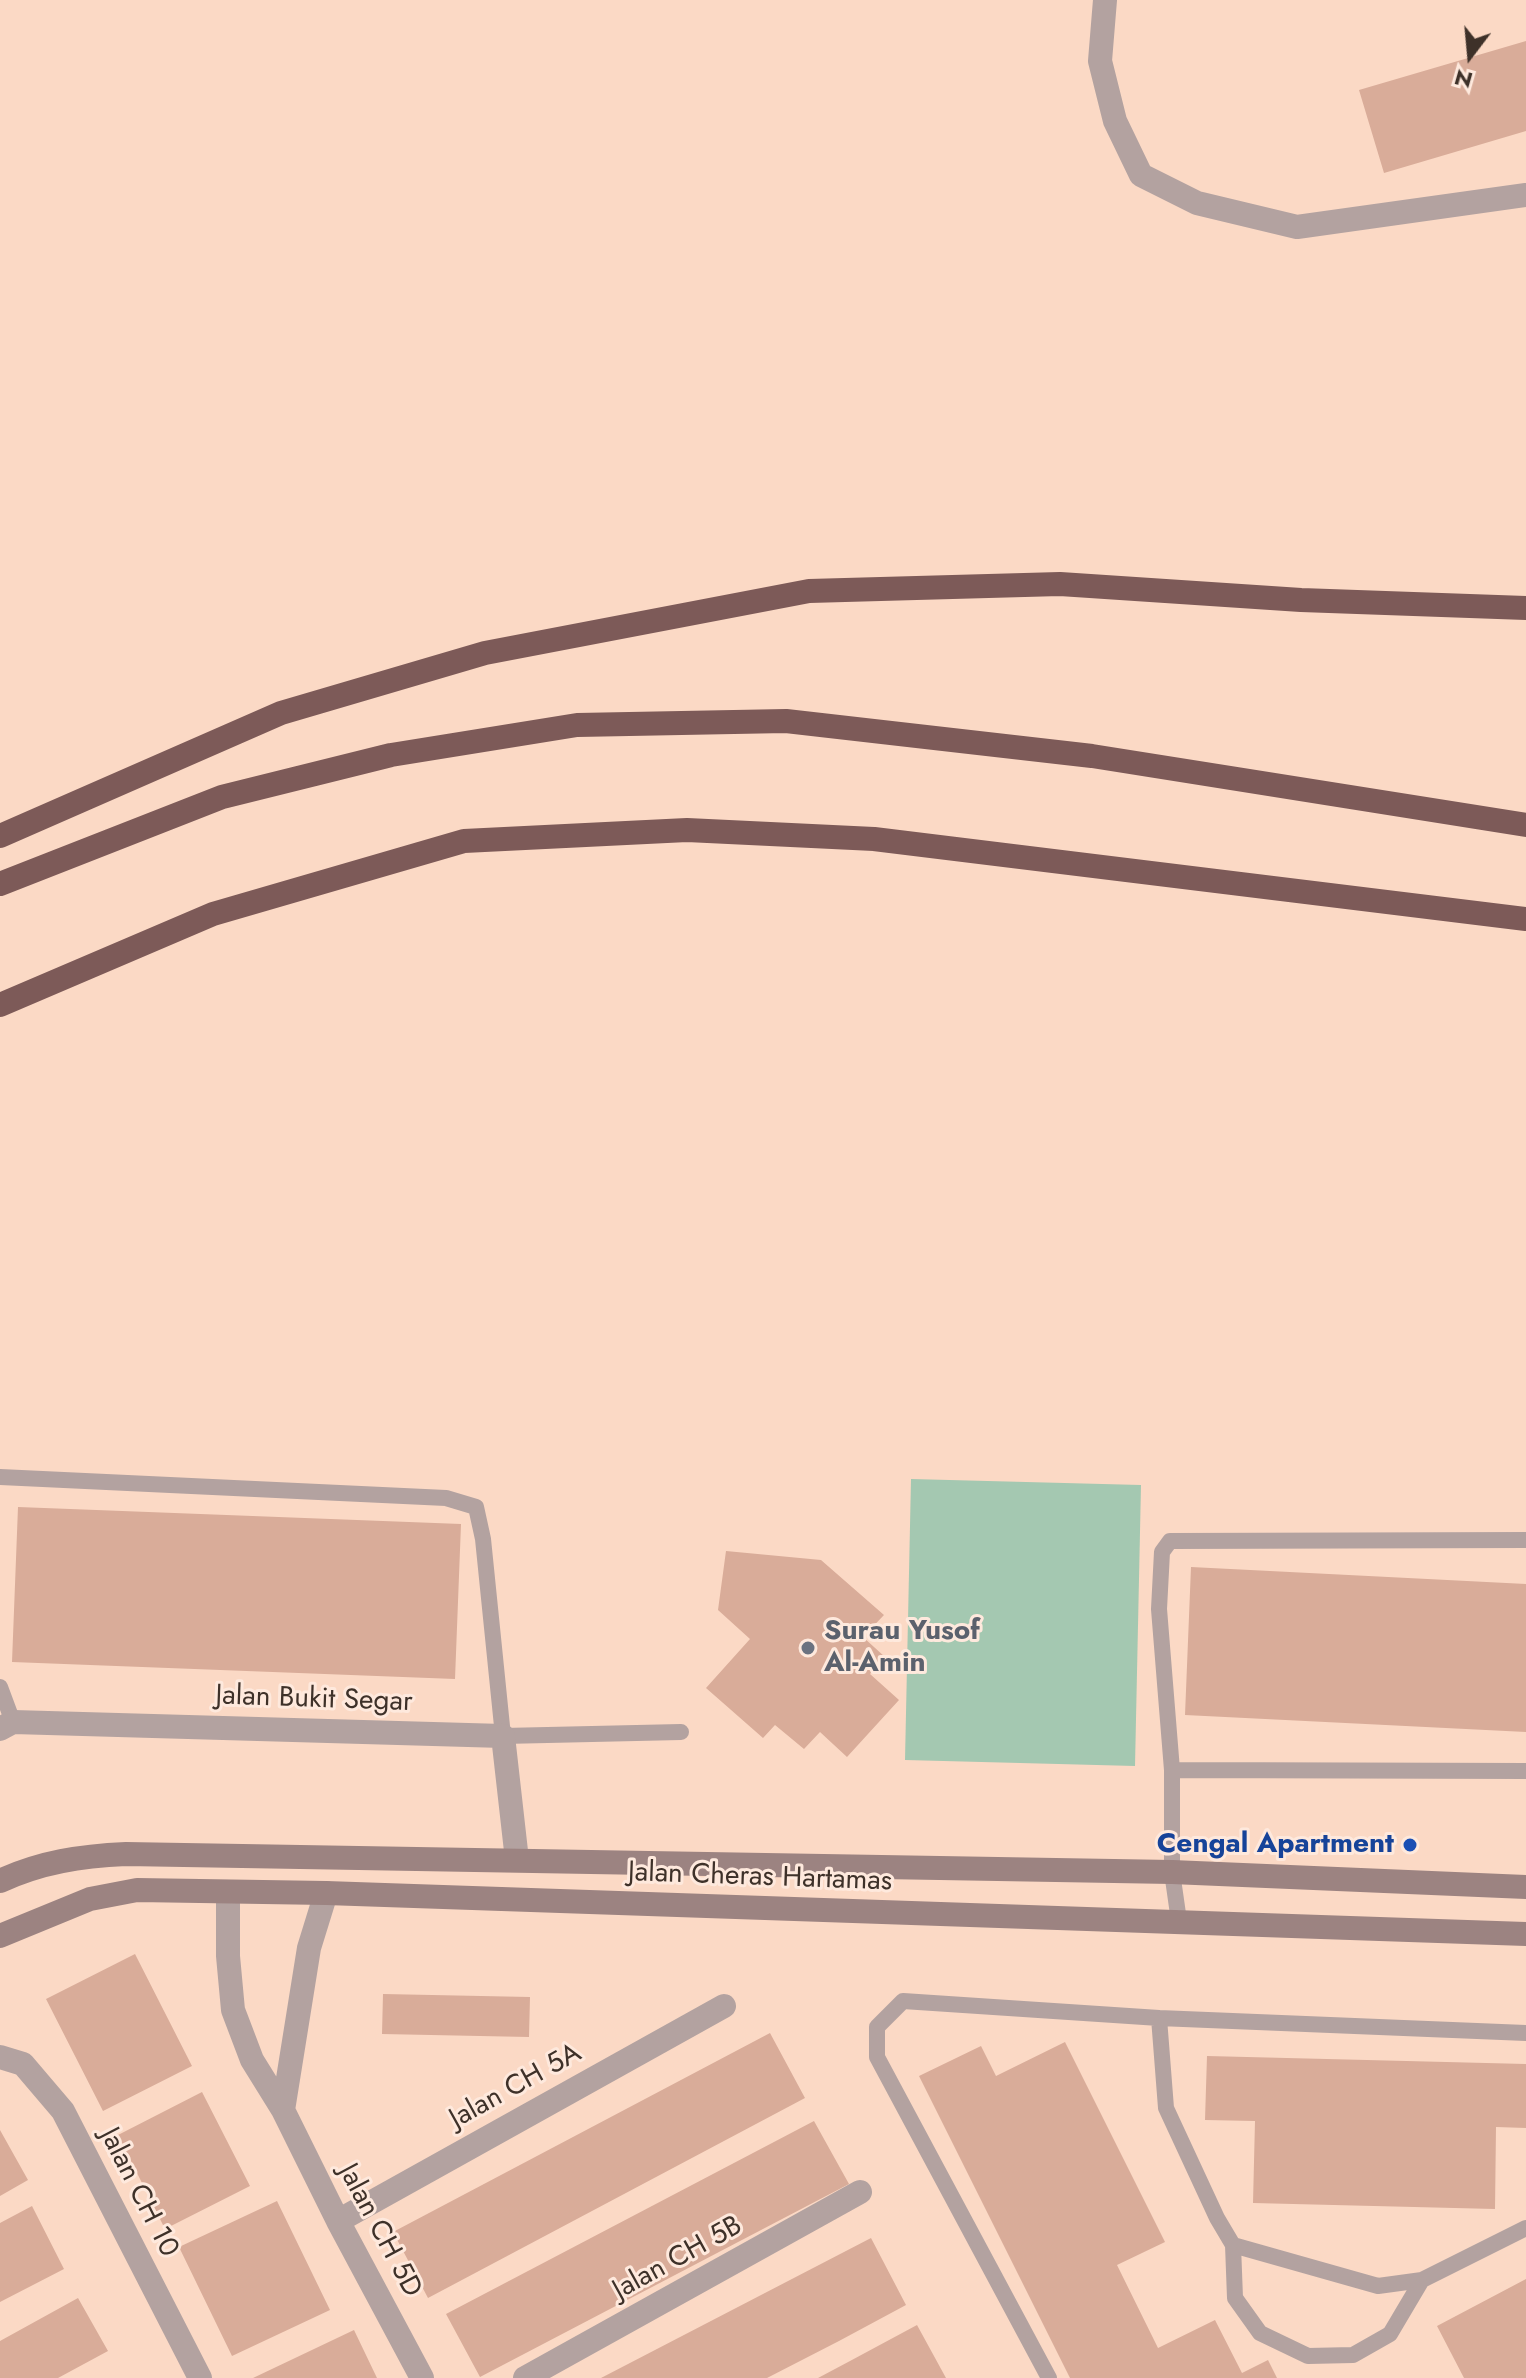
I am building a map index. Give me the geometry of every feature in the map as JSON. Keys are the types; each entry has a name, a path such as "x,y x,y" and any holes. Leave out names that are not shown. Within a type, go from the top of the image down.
{"highway":[{"path":"0,836 281,713 485,653 809,591 1060,584 1301,600 1526,608"},
{"path":"0,884 222,797 391,755 577,725 786,721 1092,756 1526,825"},
{"path":"0,1005 213,914 464,841 687,830 874,839 1526,919"}],"street":[{"path":"1105,0 1100,61 1115,121 1141,175 1197,203 1297,227 1526,195"},
{"name":"Jalan Bukit Segar","path":"7,1726 503,1736"},
{"path":"503,1736 517,1860"},
{"name":"Jalan Cheras Hartamas","path":"0,1881 26,1869 76,1857 126,1854 1172,1872 1526,1887"},
{"name":"Jalan Cheras Hartamas","path":"0,1936 90,1899 137,1890 326,1893 1526,1934"},
{"name":"Jalan CH 5D","path":"228,1892 228,1956 233,2010 252,2060 283,2110 422,2378"},
{"path":"283,2110 309,1948 326,1893"},
{"name":"Jalan CH 5A","path":"338,2221 724,2006"},
{"name":"Jalan CH 10","path":"0,2057 23,2064 63,2111 200,2378"},
{"name":"Jalan CH 5B","path":"525,2378 860,2192"}],"lane":[{"path":"0,1477 446,1498 476,1507 483,1539 503,1736 681,1732"},
{"path":"1179,1921 1172,1872 1172,1770 1159,1609 1162,1552 1170,1541 1526,1540"},
{"path":"0,1687 7,1726"},
{"path":"1172,1770 1526,1771"},
{"path":"1049,2378 877,2057 877,2027 903,2001 1159,2018 1526,2033"},
{"path":"1159,2018 1166,2108 1217,2218 1233,2245 1235,2298 1260,2333 1308,2356 1353,2355 1390,2334 1422,2280"},
{"path":"1233,2245 1378,2286 1422,2280 1526,2228"}],"green space":[{"path":"911,1479 1141,1485 1135,1766 905,1760"}],"building":[{"path":"1526,41 1526,131 1384,173 1359,90"},
{"path":"18,1507 461,1524 455,1679 12,1662"},
{"name":"Surau Yusof Al-Amin","path":"726,1551 821,1560 884,1615 863,1637 885,1657 870,1674 899,1700 847,1757 820,1732 804,1749 775,1725 763,1738 706,1688 750,1639 718,1610"},
{"path":"1191,1567 1526,1584 1526,1732 1185,1715"},
{"path":"135,1954 192,2066 103,2111 46,1999"},
{"path":"383,1994 530,1997 529,2037 382,2034"},
{"path":"770,2033 805,2098 428,2298 393,2232"},
{"path":"1065,2042 1165,2242 1117,2265 1158,2348 1215,2320 1242,2373 1268,2360 1277,2378 1070,2378 919,2076 981,2046 996,2076"},
{"path":"1207,2056 1526,2064 1526,2128 1496,2127 1495,2209 1253,2203 1255,2121 1205,2120"},
{"path":"202,2092 250,2186 165,2229 118,2135"},
{"path":"814,2121 849,2184 480,2377 446,2314"},
{"path":"0,2130 28,2180 0,2196"},
{"path":"277,2201 330,2310 232,2356 179,2247"},
{"path":"32,2206 64,2269 0,2302 0,2223"},
{"path":"871,2238 906,2305 839,2341 767,2378 601,2378"},
{"path":"1526,2279 1526,2378 1464,2378 1437,2326"},
{"path":"78,2298 108,2351 58,2378 0,2378 0,2341"},
{"path":"917,2325 946,2378 818,2378 850,2361"},
{"path":"354,2330 377,2378 253,2378"}],"place":[{"name":"Surau Yusof Al-Amin","path":"808,1648"},
{"name":"Cengal Apartment","path":"1410,1845"}]}
